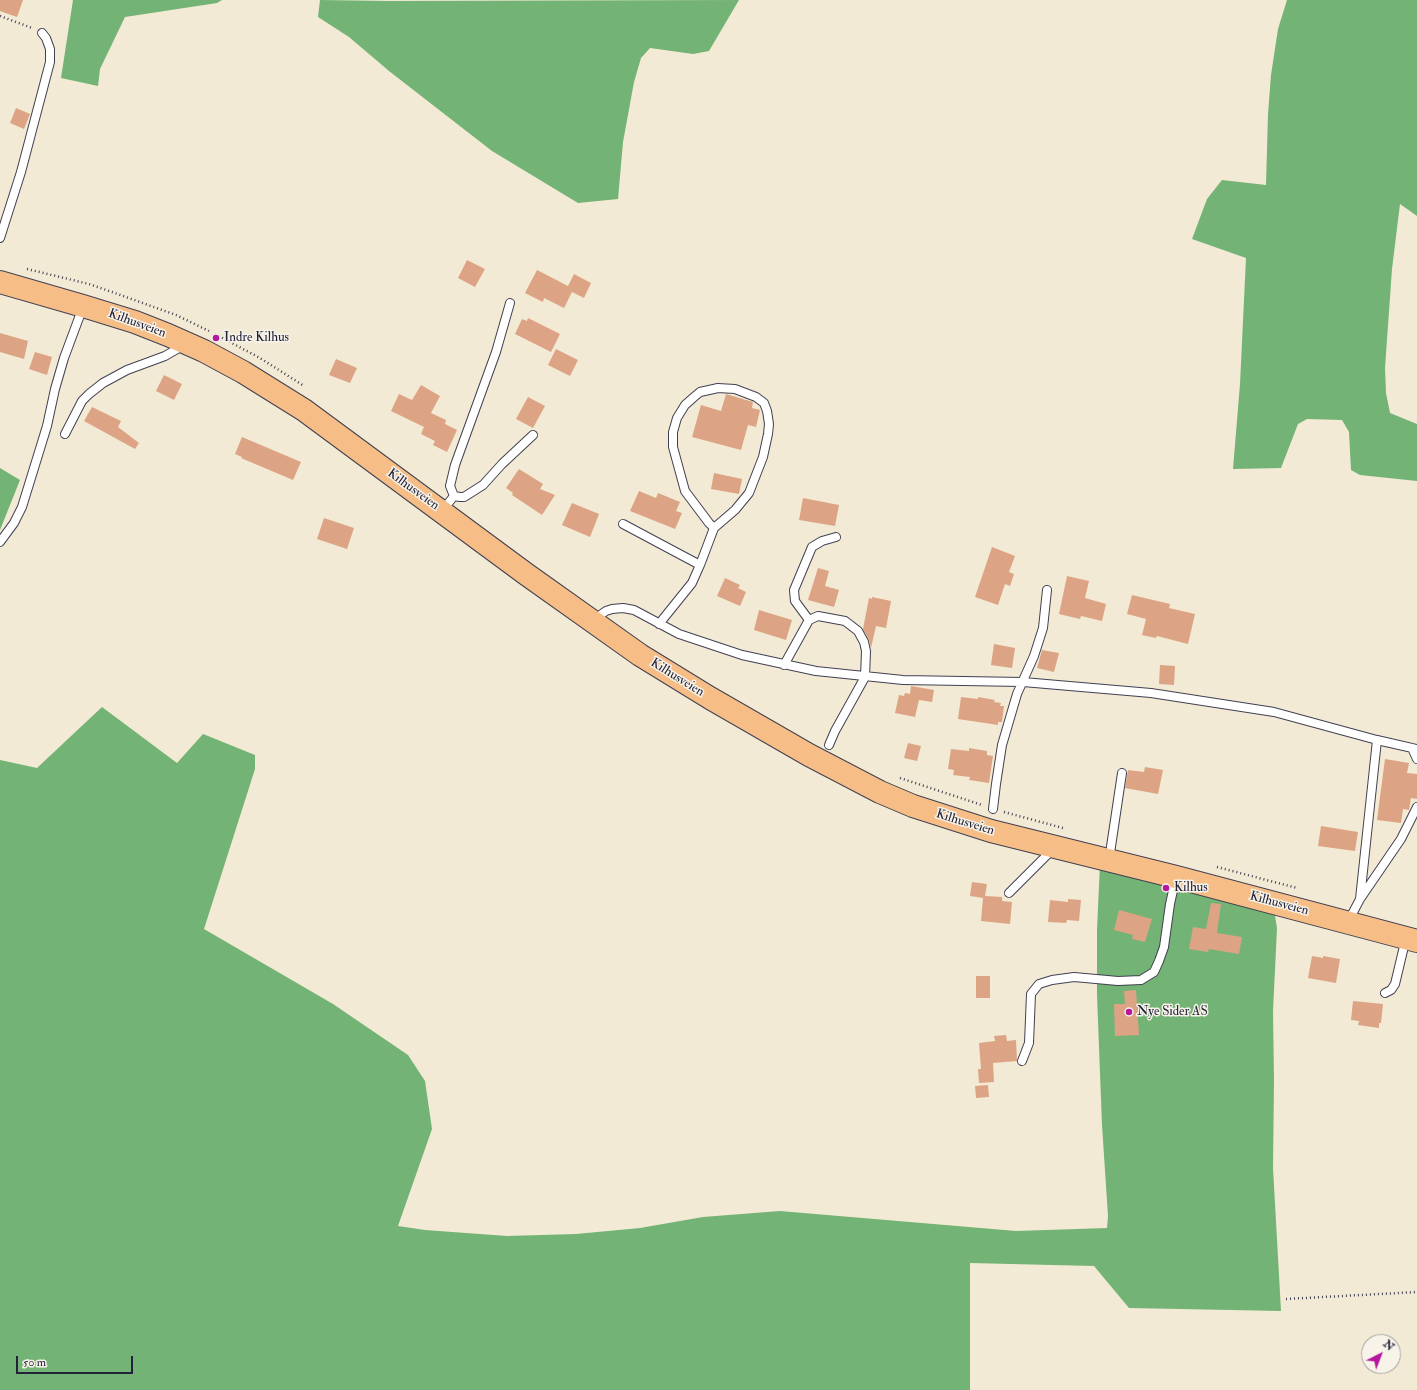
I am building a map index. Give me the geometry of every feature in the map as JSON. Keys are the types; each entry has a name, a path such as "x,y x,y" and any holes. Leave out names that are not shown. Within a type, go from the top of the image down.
{"main road":[{"name":"Kilhusveien","path":"0,282 135,322 204,351 243,372 288,399 448,503 592,621 640,655 710,698 809,755 880,792 947,818 991,831 1176,877 1411,940"}],"lane":[{"path":"0,238 21,172 50,62 50,49 46,38 42,33"},
{"path":"510,303 496,352 454,465 448,503 464,497 483,485 533,434"},
{"path":"0,542 14,523 22,507 47,426 62,364 83,306"},
{"path":"65,434 82,401 98,387 127,370 165,356 186,343"},
{"path":"659,624 692,583 714,528 735,510 749,493 763,456 768,434 767,411 764,403 756,397 735,389 718,388 700,392 685,405 677,418 673,432 673,447 685,491 714,528"},
{"path":"623,524 700,565"},
{"path":"809,620 795,601 794,590 812,547 822,541 836,537"},
{"path":"994,809 1002,745 1012,710 1026,671 1034,656 1043,628 1047,590"},
{"path":"592,621 606,611 612,609 623,608 634,610 679,634 742,655 816,671 903,680 1023,682 1151,693 1259,709 1292,716 1377,740 1414,748 1417,759"},
{"path":"784,664 809,620 818,616 838,619 851,624 858,631 864,642 866,652 864,677 829,745"},
{"path":"1360,899 1377,740"},
{"path":"1109,861 1122,773"},
{"path":"1348,923 1360,899 1401,839 1417,807"},
{"path":"1009,893 1055,847"},
{"path":"1022,1061 1029,1043 1031,994 1039,984 1052,980 1074,977 1118,981 1141,980 1154,972 1160,961 1164,947 1170,904 1176,877"},
{"path":"1385,993 1391,990 1395,984 1411,940"}],"path":[{"path":"0,16 42,33"},
{"path":"22,268 89,284 176,315 224,338 260,358 310,390"},
{"path":"894,776 932,790 1070,830"},
{"path":"1212,866 1301,889"},
{"path":"1286,1299 1417,1292"}],"green space":[{"path":"73,0 222,0 217,3 125,17 100,69 98,86 61,78"},
{"path":"320,0 739,0 709,51 693,54 650,48 641,58 634,82 623,142 618,199 578,203 492,151 389,71 349,37 318,17"},
{"path":"1287,0 1417,0 1417,216 1400,204 1392,269 1385,368 1386,393 1390,413 1417,424 1417,481 1360,475 1351,470 1349,432 1342,420 1307,419 1298,424 1281,468 1233,469 1240,384 1246,258 1192,239 1207,199 1222,180 1266,185 1268,114 1271,75 1278,29"},
{"path":"0,468 20,480 0,530"},
{"path":"102,707 177,763 203,734 255,755 255,769 204,929 333,1004 408,1055 425,1081 432,1129 398,1226 425,1230 507,1236 576,1234 640,1228 703,1217 780,1211 1016,1231 1107,1228 1108,1216 1102,1125 1097,995 1097,930 1100,863 1271,892 1277,928 1273,1011 1273,1168 1281,1311 1129,1308 1094,1266 970,1263 970,1390 0,1390 0,760 37,768"}],"building":[{"path":"0,0 23,0 17,17 0,11"},
{"path":"16,108 30,114 24,129 10,123"},
{"path":"467,260 485,269 475,287 458,278"},
{"path":"537,270 568,286 574,274 591,283 584,298 572,292 564,308 544,298 543,302 525,293"},
{"path":"528,318 560,334 551,352 515,334 522,319 527,321"},
{"path":"0,333 28,341 24,359 0,352"},
{"path":"556,349 578,360 570,376 548,365"},
{"path":"35,352 52,357 47,375 29,369"},
{"path":"336,359 357,368 350,383 329,375"},
{"path":"164,375 182,384 174,400 156,391"},
{"path":"421,385 440,396 431,413 446,420 445,424 457,430 447,452 433,445 435,441 421,434 424,427 391,411 399,394 412,400"},
{"path":"726,394 753,402 752,408 760,410 756,427 748,425 741,450 692,437 701,405 721,411"},
{"path":"528,397 545,406 533,428 516,419"},
{"path":"92,407 121,421 118,427 139,443 135,449 84,421"},
{"path":"242,437 301,462 293,480 235,454"},
{"path":"519,469 543,484 540,489 555,495 542,515 512,495 513,493 506,488"},
{"path":"714,473 742,479 739,494 711,489"},
{"path":"639,491 656,498 658,493 680,502 676,511 682,513 675,529 630,511"},
{"path":"803,498 839,505 835,526 799,520"},
{"path":"572,503 599,514 590,537 562,525"},
{"path":"324,518 354,528 347,549 317,539"},
{"path":"992,547 1015,556 1009,572 1014,574 1010,586 1005,584 998,605 975,597"},
{"path":"818,568 829,571 825,586 839,590 834,607 808,600"},
{"path":"1067,576 1089,581 1085,598 1106,604 1102,621 1081,616 1080,619 1059,614"},
{"path":"725,578 740,585 738,588 746,592 740,606 717,596"},
{"path":"1132,595 1170,604 1169,608 1195,614 1188,644 1157,636 1156,638 1142,635 1146,619 1127,614"},
{"path":"872,597 891,601 886,628 876,626 871,648 869,640 863,629 869,598 872,599"},
{"path":"759,610 792,620 786,640 754,630"},
{"path":"994,644 1015,648 1012,668 991,665"},
{"path":"1042,650 1059,653 1054,672 1037,668"},
{"path":"1160,665 1175,666 1174,685 1159,684"},
{"path":"911,686 934,690 932,702 919,700 915,717 895,713 899,695 904,696 905,693 910,694"},
{"path":"961,697 978,699 978,697 995,700 994,702 1001,703 1000,706 1004,706 1002,722 998,722 998,725 958,719"},
{"path":"908,743 921,746 917,761 904,758"},
{"path":"969,748 987,751 987,755 993,756 989,783 969,780 970,777 953,775 954,770 948,769 951,749 969,751"},
{"path":"1385,759 1409,763 1407,773 1417,774 1417,799 1411,798 1409,810 1403,809 1401,823 1377,820"},
{"path":"1145,767 1163,770 1158,794 1125,788 1128,770 1144,772"},
{"path":"1321,826 1358,832 1355,851 1318,846"},
{"path":"972,882 987,884 985,896 1002,897 1002,901 1012,902 1010,924 981,921 983,898 970,896"},
{"path":"1068,899 1081,900 1079,921 1067,920 1066,923 1048,922 1050,900 1068,902"},
{"path":"1211,903 1221,904 1217,933 1242,937 1239,954 1209,949 1208,952 1189,949 1193,927 1206,929"},
{"path":"1119,910 1152,919 1145,942 1132,939 1133,935 1114,930"},
{"path":"1312,956 1340,959 1336,983 1308,978"},
{"path":"976,976 990,976 990,998 976,998"},
{"path":"1136,990 1139,1035 1115,1036 1114,1004 1125,1004 1124,991"},
{"path":"1353,1001 1383,1004 1379,1028 1358,1025 1359,1021 1351,1020"},
{"path":"1006,1035 1007,1041 1016,1040 1017,1061 993,1063 994,1082 979,1083 978,1069 981,1069 979,1043 995,1041 994,1036"},
{"path":"988,1085 989,1097 976,1098 975,1086"}],"place":[{"name":"Indre Kilhus","path":"216,338"},
{"name":"Kilhus","path":"1166,888"},
{"name":"Nye Sider AS","path":"1129,1012"}]}
